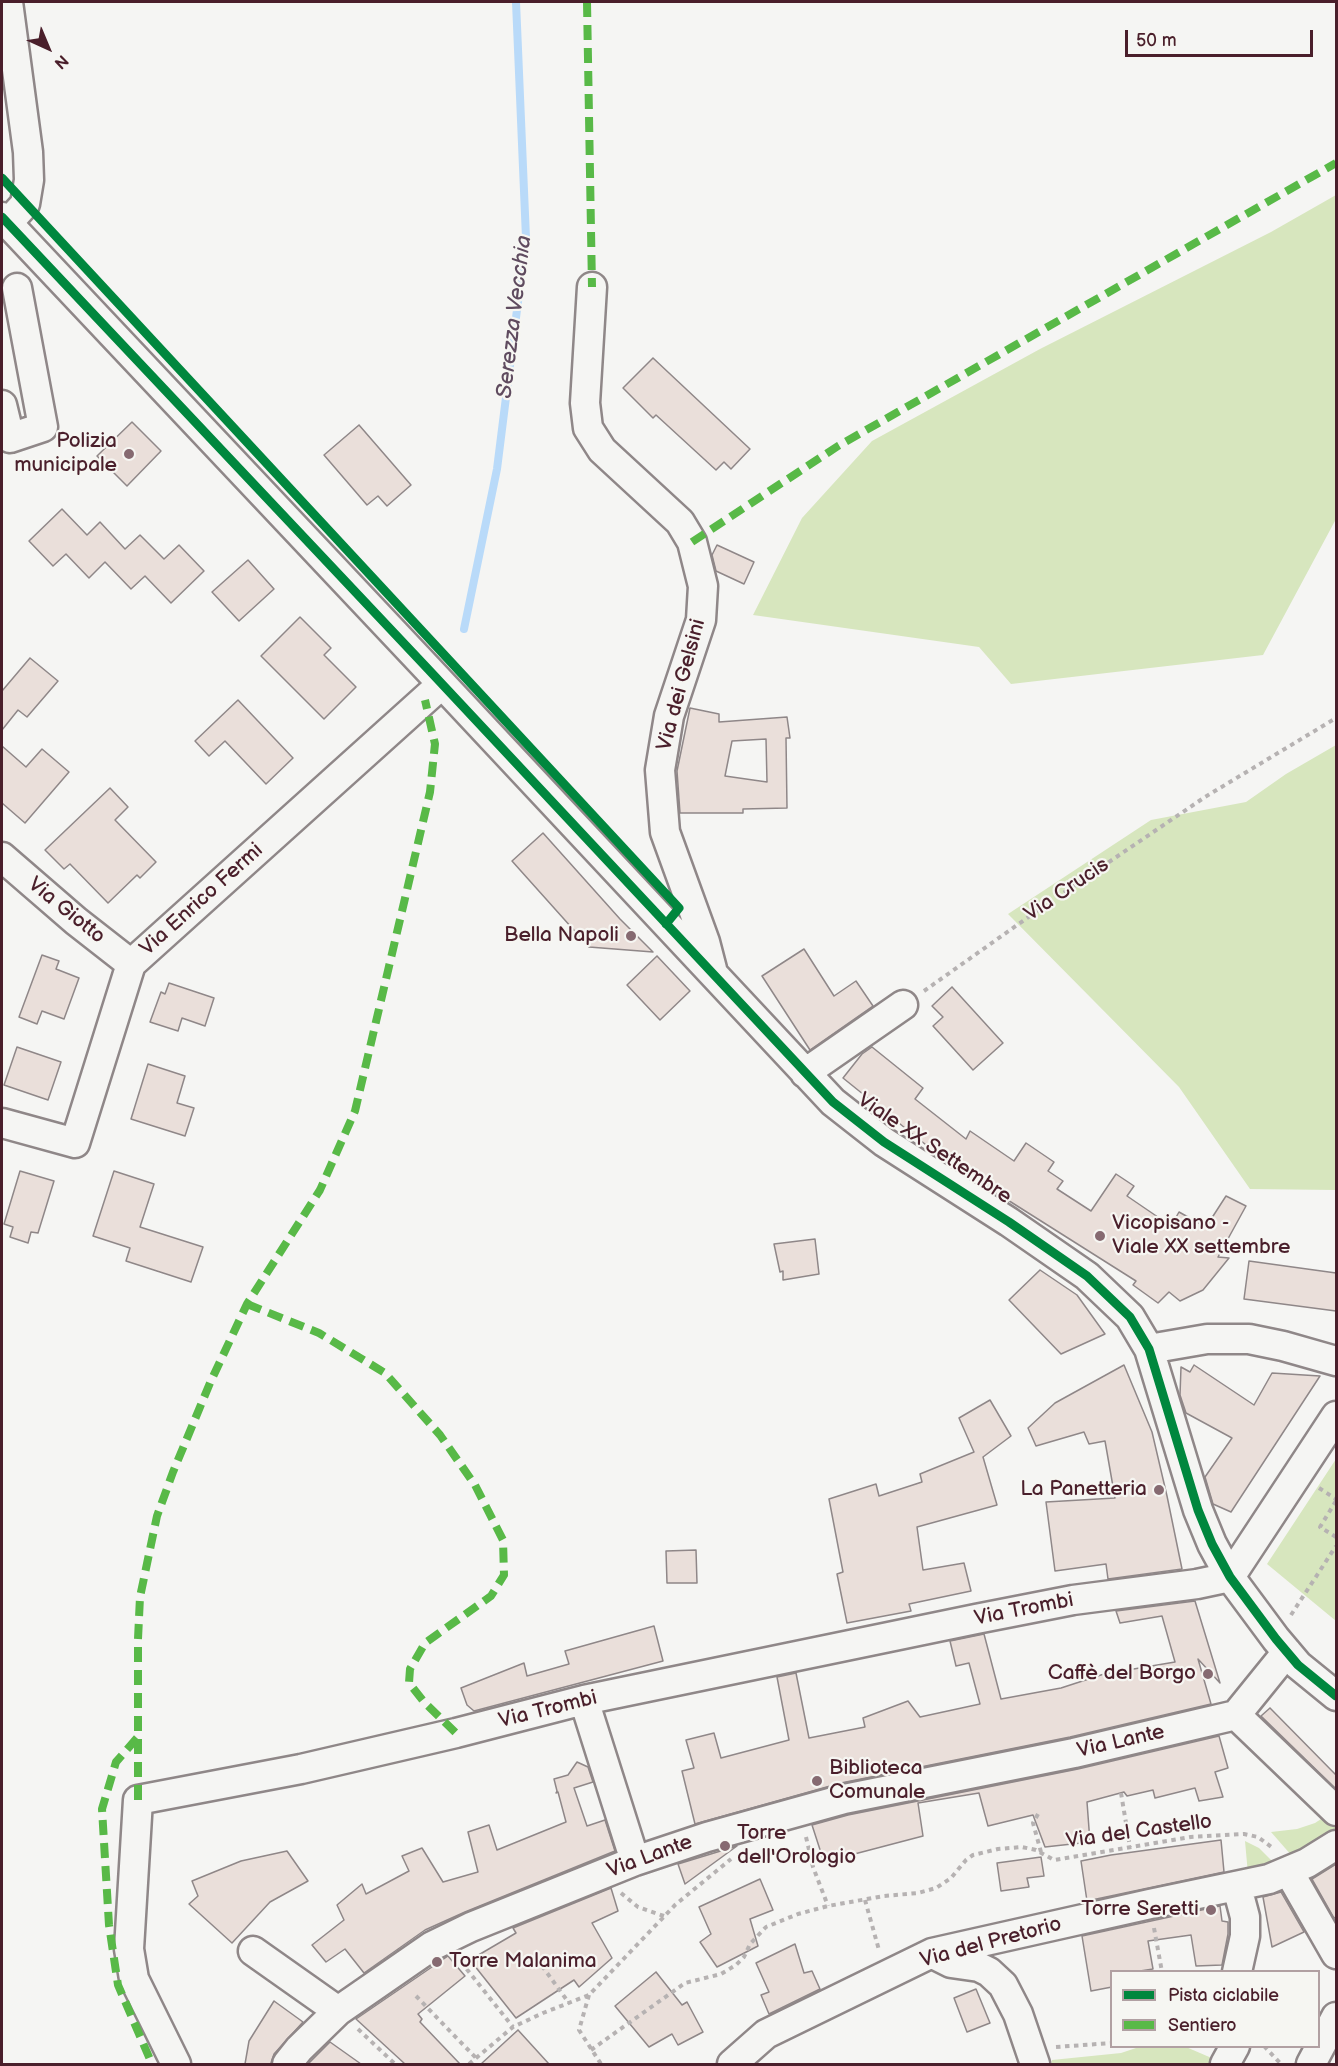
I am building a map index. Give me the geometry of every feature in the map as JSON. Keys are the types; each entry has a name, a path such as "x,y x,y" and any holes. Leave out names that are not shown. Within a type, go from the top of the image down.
{"street":[{"path":"4,221 25,204 29,180 25,129 8,2"},
{"name":"Viale XX Settembre","path":"4,221 833,1102 884,1142 1009,1222 1087,1276 1130,1317 1149,1349 1198,1510 1212,1544 1230,1577 1281,1646 1298,1665 1335,1691"},
{"path":"2,312 39,258"},
{"name":"Via dei Gelsini","path":"592,287 585,403 588,428 602,450 680,522 692,542 704,586 701,620 669,716 660,770 666,832 714,974"},
{"path":"2,405 10,438 43,428 17,288"},
{"name":"Via Enrico Fermi","path":"2,1123 75,1143 131,964 442,684"},
{"name":"Via Giotto","path":"2,857 76,921 131,964"},
{"path":"805,1072 903,1005"},
{"path":"1149,1349 1208,1339 1249,1339 1336,1361"},
{"path":"1230,1577 1336,1416"},
{"name":"Via Trombi","path":"176,2064 134,1980 129,1949 138,1800 300,1769 456,1733 584,1700 1073,1600 1197,1584 1230,1577"},
{"path":"1281,1646 1236,1715 1336,1811"},
{"path":"584,1700 635,1861"},
{"name":"Via Lante","path":"286,2064 298,2049 338,2011 444,1939 635,1861 800,1810 909,1784 1109,1746 1236,1715"},
{"name":"Via del Pretorio","path":"732,2064 766,2034 932,1953 1237,1887 1289,1872 1336,1845"},
{"path":"1289,1872 1336,1954"},
{"path":"1237,1887 1245,1917 1245,1936 1237,1970"},
{"path":"253,1951 338,2011"},
{"path":"932,1953 951,1963 979,1967 989,1972 1003,1985 1013,2001 1033,2056"},
{"path":"1320,2047 1336,2017"},
{"path":"1225,2064 1233,2048"},
{"path":"1311,2064 1320,2048"}],"path":[{"path":"1336,1501 1320,1527 1336,1537"},
{"path":"1281,1646 1336,1546"},
{"path":"1121,1793 1130,1847"},
{"path":"800,1810 813,1867 828,1906"},
{"path":"1038,1814 1033,1823 1042,1853"},
{"path":"469,2064 513,2027 589,1995 675,1905 734,1857"},
{"path":"617,1888 624,1898 638,1907 664,1916"},
{"path":"865,1899 872,1930 881,1954"},
{"path":"1150,1904 1162,1970"},
{"path":"463,1964 513,2027"},
{"path":"542,1966 569,2003"},
{"path":"589,1995 579,2030 601,2064"},
{"path":"416,1996 476,2058"},
{"path":"362,2033 395,2064"},
{"path":"1033,2056 1053,2047 1110,2043"},
{"path":"1266,2048 1281,2064"}],"green space":[{"path":"1336,195 1336,519 1263,655 1011,684 979,647 753,615 802,518 872,441 1040,349 1271,232"},
{"path":"1336,745 1336,1190 1250,1189 1179,1087 1008,914 1151,820 1246,802 1286,774"},
{"path":"1336,1459 1336,1621 1267,1564"},
{"path":"1324,1817 1336,1818 1336,1835 1292,1856 1271,1832 1297,1829 1315,1823"},
{"path":"1245,1841 1259,1848 1276,1865 1248,1874"},
{"path":"1136,2048 1188,2048 1214,2059 1210,2064 1051,2064 1052,2060 1121,2053"}],"building":[{"path":"653,358 750,449 731,469 724,462 716,470 656,415 653,418 623,388"},
{"name":"Polizia municipale","path":"132,422 161,451 127,486 97,456"},
{"path":"359,425 411,485 387,506 378,496 367,505 324,455"},
{"path":"62,509 87,535 100,522 125,549 140,535 164,559 179,545 204,571 171,603 145,576 131,589 105,562 89,578 66,554 53,566 29,541"},
{"path":"717,545 754,562 744,584 716,571 712,555"},
{"path":"248,560 274,589 239,621 212,592"},
{"path":"300,617 331,648 324,655 356,687 324,719 261,656"},
{"path":"30,658 58,681 27,717 18,710 2,730 2,691"},
{"path":"238,700 293,758 266,784 225,741 209,756 195,741"},
{"path":"690,708 719,714 719,722 787,717 790,738 786,738 787,808 743,809 743,813 680,813 677,771","holes":["766,739 767,782 725,776 732,741"]},
{"path":"2,746 26,767 42,749 69,772 25,823 2,803"},
{"path":"110,788 128,807 115,820 156,862 140,878 137,875 108,903 70,864 64,869 45,850"},
{"path":"543,833 620,919 653,952 589,947 512,861"},
{"path":"804,949 834,996 856,981 873,1006 810,1050 762,976"},
{"path":"42,955 59,961 56,969 79,978 64,1019 42,1011 37,1024 19,1017"},
{"path":"657,956 690,991 660,1020 627,985"},
{"path":"169,983 214,998 205,1026 182,1018 178,1031 150,1022 161,992 165,994"},
{"path":"952,987 1003,1043 973,1070 933,1026 943,1017 932,1006"},
{"path":"17,1047 61,1062 48,1100 4,1085"},
{"path":"872,1047 923,1088 915,1099 966,1139 970,1131 1014,1161 1026,1143 1054,1162 1048,1171 1063,1181 1057,1189 1091,1211 1116,1174 1134,1186 1127,1196 1171,1226 1179,1212 1206,1227 1226,1196 1246,1206 1218,1257 1229,1258 1203,1290 1180,1301 1169,1292 1158,1303 1133,1285 1136,1281 946,1161 843,1078 862,1054"},
{"path":"148,1064 185,1076 177,1103 194,1108 185,1136 131,1119"},
{"path":"20,1171 54,1181 38,1233 31,1232 28,1243 10,1237 13,1227 4,1224"},
{"path":"114,1171 154,1184 140,1227 203,1247 191,1282 126,1261 130,1248 93,1236"},
{"path":"815,1239 819,1274 783,1280 783,1271 780,1272 774,1244"},
{"path":"1249,1261 1336,1273 1336,1311 1244,1299"},
{"path":"1040,1270 1077,1295 1105,1334 1061,1354 1009,1300"},
{"path":"1124,1365 1152,1432 1182,1569 1108,1579 1106,1564 1055,1571 1046,1502 1115,1498 1105,1441 1089,1444 1084,1432 1036,1446 1028,1428 1055,1403"},
{"path":"1194,1365 1254,1405 1272,1373 1320,1376 1231,1512 1213,1504 1205,1477 1232,1438 1186,1413 1180,1395 1181,1367 1190,1372"},
{"path":"990,1400 1011,1436 983,1457 997,1505 917,1527 923,1570 964,1563 971,1591 909,1604 911,1611 847,1623 837,1574 843,1572 829,1499 876,1484 879,1496 922,1482 920,1474 974,1452 959,1418"},
{"path":"696,1550 697,1583 667,1583 666,1551"},
{"path":"1195,1601 1220,1683 1198,1659 1211,1704 1070,1737 841,1783 695,1824 682,1771 694,1768 686,1740 714,1733 721,1758 789,1740 777,1677 796,1673 809,1738 865,1727 863,1718 908,1701 920,1717 980,1704 969,1663 956,1666 950,1641 984,1634 1001,1699 1061,1688 1104,1674 1175,1662 1162,1616 1120,1623 1116,1611"},
{"path":"654,1626 663,1661 474,1711 467,1705 461,1688 524,1663 527,1676 569,1664 565,1651"},
{"path":"1270,1708 1336,1775 1336,1789 1261,1716"},
{"path":"1219,1736 1228,1768 1215,1772 1223,1797 1199,1801 1195,1788 1155,1798 1153,1790 1127,1796 1124,1792 1087,1802 1090,1842 1045,1847 1033,1815 988,1826 979,1793 918,1803 923,1836 824,1862 812,1825 848,1815 1078,1769"},
{"path":"577,1762 588,1767 593,1782 574,1788 587,1826 605,1820 615,1851 425,1930 364,1973 345,1949 326,1962 312,1945 344,1920 337,1905 362,1884 366,1894 409,1871 402,1856 422,1848 443,1882 478,1872 468,1832 489,1825 497,1850 566,1822 558,1792 556,1793 554,1779 568,1775"},
{"path":"1221,1840 1224,1872 1087,1901 1081,1861"},
{"path":"737,1846 685,1884 678,1864"},
{"path":"287,1851 308,1881 270,1902 232,1943 189,1904 198,1896 192,1881 241,1861"},
{"path":"1041,1857 1044,1876 1027,1878 1029,1887 1001,1891 997,1863"},
{"path":"1336,1864 1336,1917 1334,1918 1312,1879"},
{"path":"760,1879 773,1910 750,1919 758,1946 717,1967 700,1942 711,1934 699,1907"},
{"path":"611,1888 618,1911 592,1923 612,1958 579,1987 574,1980 516,2018 470,1960 516,1933 513,1928"},
{"path":"1281,1892 1304,1932 1272,1947 1263,1897"},
{"path":"1220,1906 1222,1921 1228,1922 1222,1965 1196,1966 1191,1935 1148,1941 1153,1969 1110,1970 1110,1987 1091,1991 1082,1936"},
{"path":"795,1944 804,1973 812,1971 820,1989 769,2014 761,1995 769,1992 756,1963"},
{"path":"448,1956 465,1976 418,2014 422,2019 420,2022 460,2064 405,2064 356,2019"},
{"path":"656,1972 682,2005 687,2002 703,2032 678,2045 672,2034 649,2047 615,2006"},
{"path":"976,1989 990,2023 967,2032 954,1998"},
{"path":"274,2001 303,2022 274,2054 271,2064 245,2064 249,2041"},
{"path":"518,2030 549,2064 481,2064"},
{"path":"330,2042 361,2064 308,2064"}],"waterway":[{"name":"Serezza Vecchia","path":"464,629 497,469 526,238 516,2"}],"marked path":[{"path":"587,2 592,287"},
{"path":"692,542 838,446 1336,163"},
{"path":"138,1800 140,1597 157,1516 210,1383 247,1304 320,1190 355,1111 430,792 435,744 425,700"},
{"path":"247,1304 319,1333 385,1373 440,1435 475,1485 503,1540 504,1575 491,1596 425,1643 410,1669 409,1683 424,1702 456,1733"},
{"path":"137,1738 116,1762 102,1809 109,1925 118,1985 152,2064"}],"cycle path":[{"path":"2,178 679,908 666,924"},
{"path":"2,217 833,1102 884,1142 1009,1222 1087,1276 1130,1317 1149,1349 1198,1510 1212,1544 1230,1577 1276,1639 1298,1665 1336,1696"}],"place":[{"name":"Polizia municipale","path":"129,454"},
{"name":"Bella Napoli","path":"631,936"},
{"name":"Vicopisano - Viale XX settembre","path":"1100,1236"},
{"name":"La Panetteria","path":"1159,1490"},
{"name":"Caffè del Borgo","path":"1208,1674"},
{"name":"Biblioteca Comunale","path":"817,1781"},
{"name":"Torre dell'Orologio","path":"725,1846"},
{"name":"Torre Seretti","path":"1211,1910"},
{"name":"Torre Malanima","path":"437,1962"}]}
